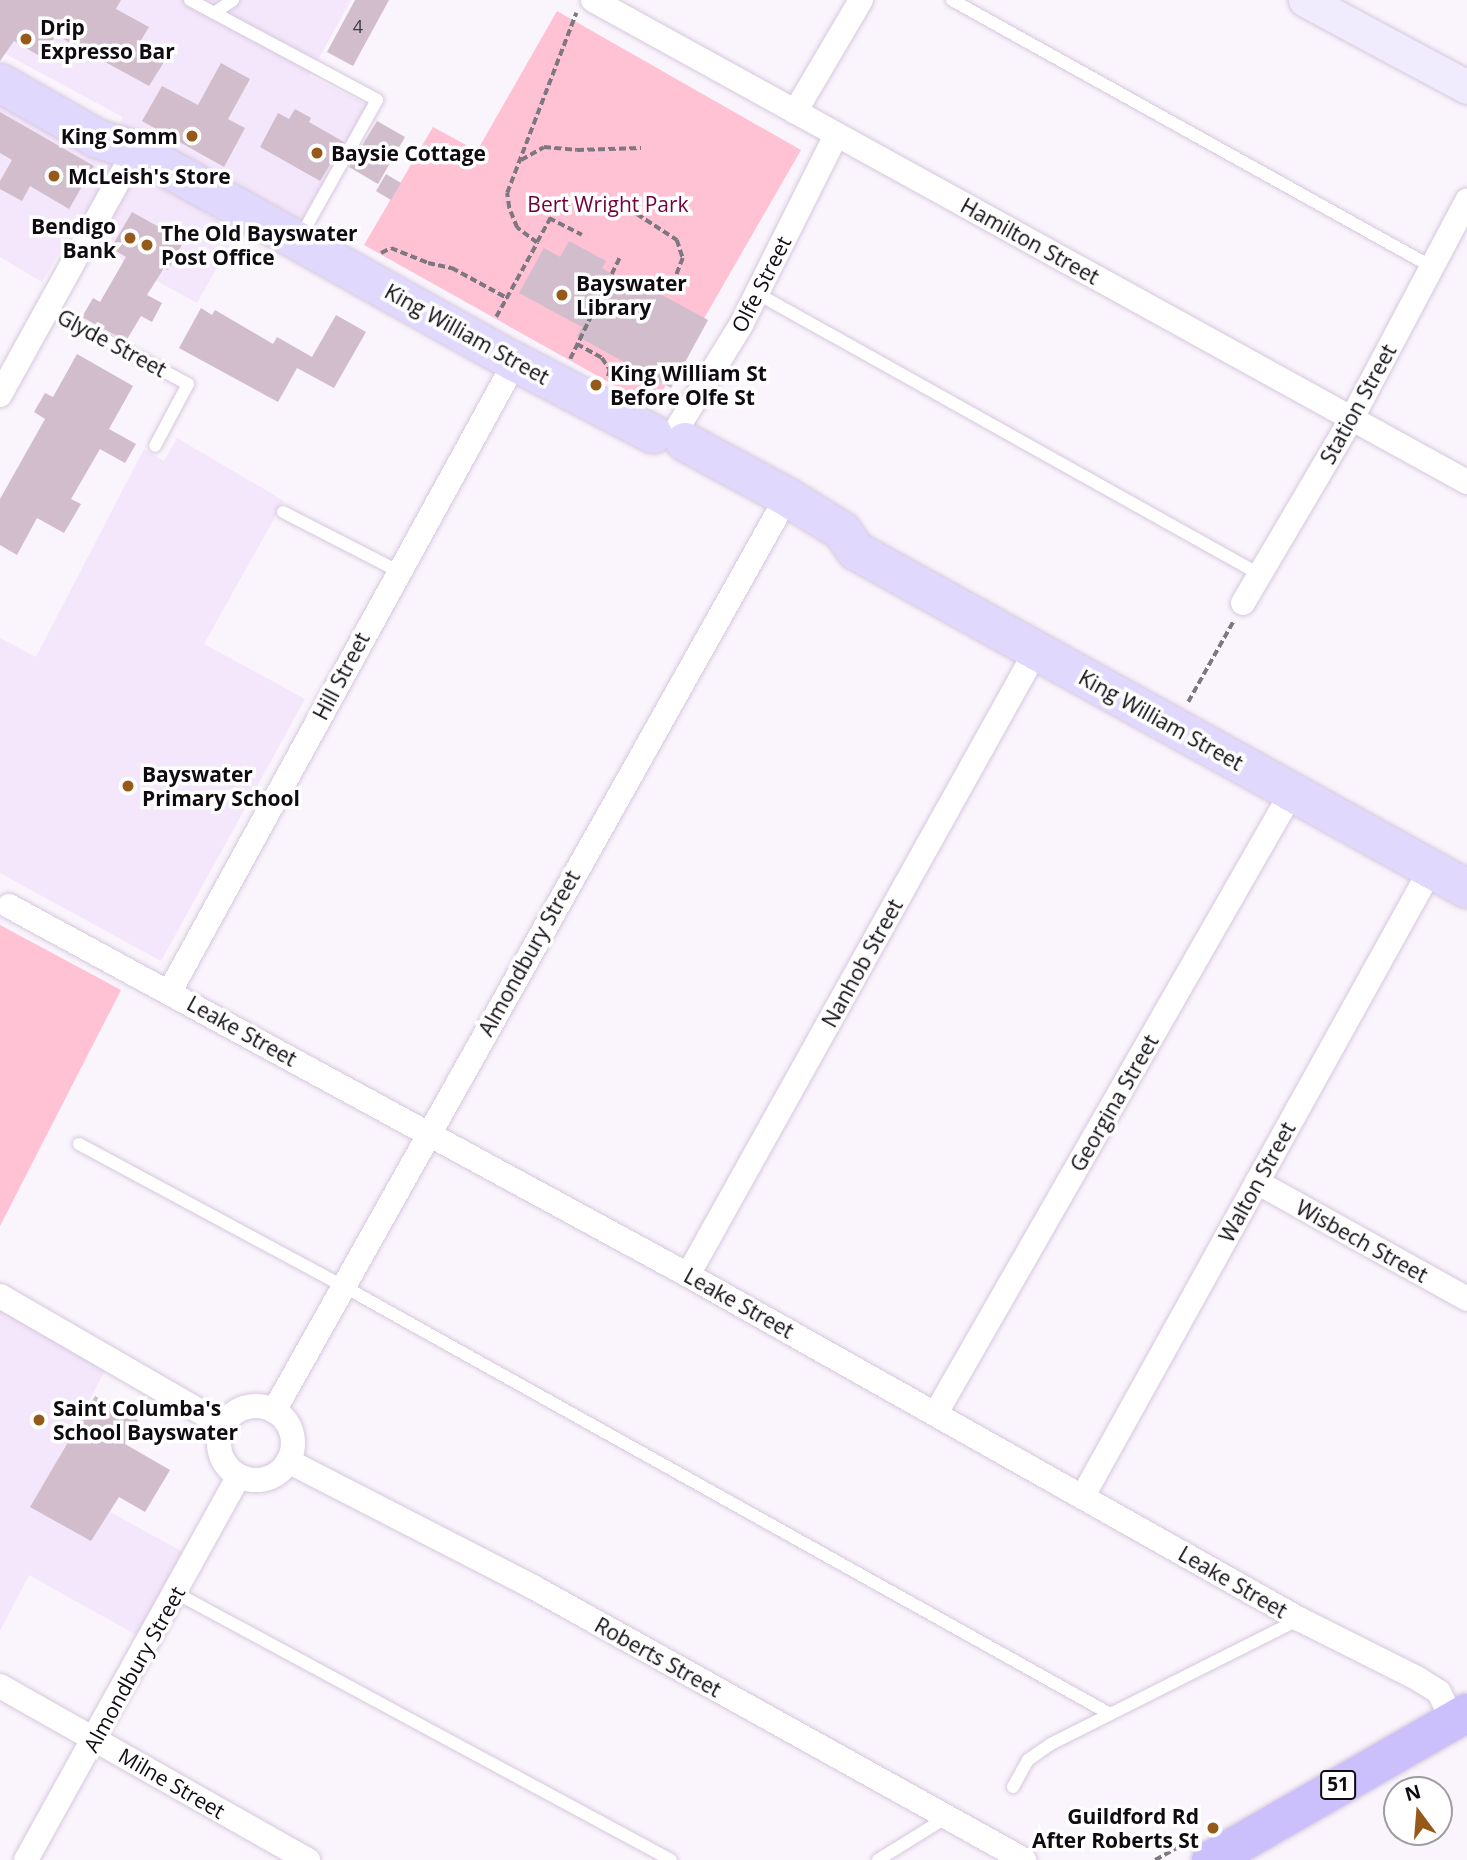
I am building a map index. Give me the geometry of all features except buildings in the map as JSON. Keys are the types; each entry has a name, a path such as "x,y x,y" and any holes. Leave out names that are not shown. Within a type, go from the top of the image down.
{"highway":[{"name":"51","path":"1211,1860 1460,1716"}],"main road":[{"name":"King William Street","path":"0,65 107,123 135,150"},
{"name":"King William Street","path":"0,83 98,139 135,150 515,362 671,440 781,508 842,531 856,551 1467,889"}],"street":[{"name":"Hamilton Street","path":"593,0 1467,482"},
{"path":"794,112 861,0"},
{"path":"1305,0 1467,87"},
{"name":"Olfe Street","path":"671,440 758,294 836,135"},
{"path":"0,395 135,150"},
{"name":"Station Street","path":"1243,603 1352,418 1467,201"},
{"name":"Hill Street","path":"170,991 515,362"},
{"name":"Almondbury Street","path":"274,1410 781,508"},
{"name":"Nanhob Street","path":"688,1275 1036,651"},
{"name":"Georgina Street","path":"936,1413 1292,792"},
{"name":"Walton Street","path":"1083,1496 1431,869"},
{"name":"Leake Street","path":"9,906 170,991 688,1275 1299,1619 1439,1692 1460,1716"},
{"name":"Wisbech Street","path":"1257,1182 1467,1299"},
{"path":"0,1296 223,1425"},
{"path":"251,1406 274,1410 290,1427 293,1438 288,1461 279,1472 267,1478 253,1480 239,1476 223,1459 220,1436 223,1425 240,1410 251,1406"},
{"name":"Roberts Street","path":"288,1461 533,1587 1024,1860"},
{"name":"Almondbury Street","path":"26,1860 96,1740 239,1476"},
{"name":"Milne Street","path":"0,1686 308,1860"}],"lane":[{"path":"190,0 377,100 299,240"},
{"path":"214,13 233,0"},
{"path":"952,0 1432,267"},
{"path":"758,294 1259,574"},
{"name":"Glyde Street","path":"48,309 188,384 155,446"},
{"path":"283,512 398,571"},
{"path":"79,1144 343,1286 1110,1714"},
{"path":"176,1593 671,1860"},
{"path":"1013,1787 1028,1760 1051,1744 1299,1619"},
{"path":"878,1860 947,1817"}],"path":[{"path":"537,243 517,228 509,208 507,193 581,0"},
{"path":"519,161 544,147 577,150 641,148"},
{"path":"482,344 555,209 584,198 603,200 637,214 677,240 683,258 672,286"},
{"path":"549,218 582,236"},
{"path":"376,255 391,248 452,268 507,298"},
{"path":"568,363 620,257"},
{"path":"577,344 601,358 610,370 606,387"},
{"path":"1174,727 1243,603"}],"shaded area":[{"path":"0,0 351,0 309,76 368,105 302,220 220,175 201,211 237,232 197,303 71,233 42,282 0,257 0,98 103,155 123,117 0,51"},
{"name":"Bayswater Primary School","path":"177,438 284,501 204,644 305,699 161,961 0,873 0,638 36,657 144,449 164,461"},
{"name":"Saint Columba's School Bayswater","path":"0,1296 110,1361 48,1478 194,1558 149,1642 29,1575 0,1631"}],"green space":[{"name":"Bert Wright Park","path":"557,11 801,150 653,407 364,245 433,127 477,151"},
{"path":"0,925 121,990 0,1226"}],"place":[{"name":"Drip Expresso Bar","path":"26,39"},
{"name":"King Somm","path":"192,136"},
{"name":"Baysie Cottage","path":"317,153"},
{"name":"McLeish's Store","path":"54,176"},
{"name":"Bendigo Bank","path":"130,238"},
{"name":"The Old Bayswater Post Office","path":"147,245"},
{"name":"Bayswater Library","path":"562,295"},
{"name":"King William St Before Olfe St","path":"596,385"},
{"name":"Bayswater Primary School","path":"128,786"},
{"name":"Saint Columba's School Bayswater","path":"39,1420"},
{"name":"Guildford Rd After Roberts St","path":"1213,1828"}]}
